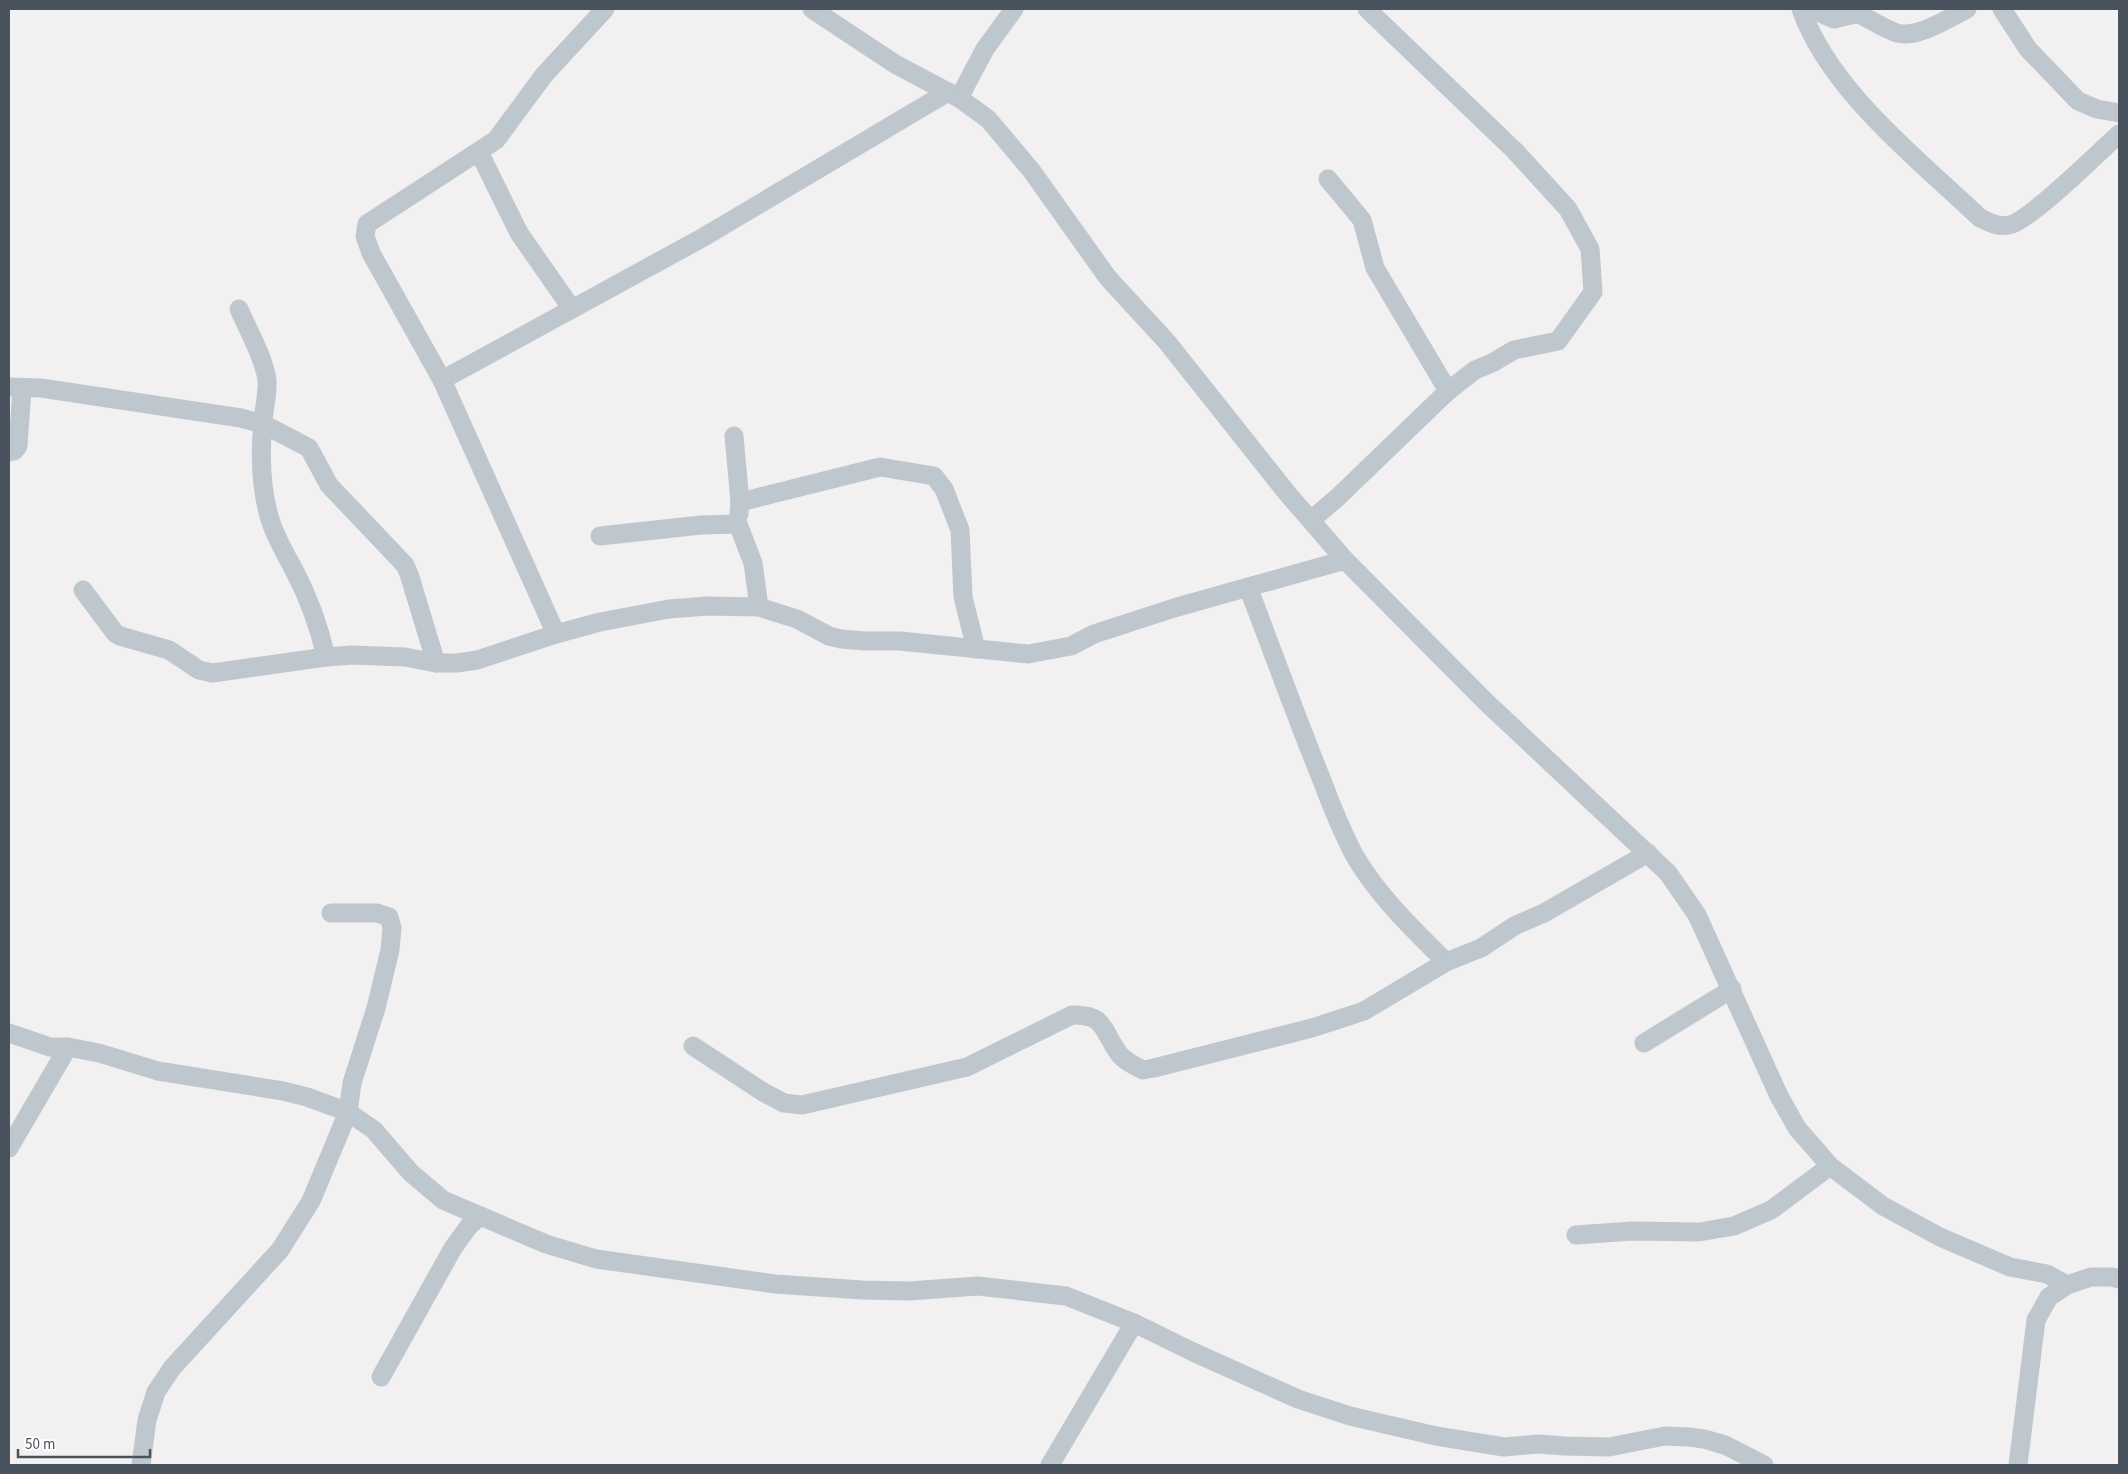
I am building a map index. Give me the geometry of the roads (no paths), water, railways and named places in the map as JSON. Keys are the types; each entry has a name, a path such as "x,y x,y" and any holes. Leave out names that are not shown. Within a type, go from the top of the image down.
{"street":[{"path":"556,634 442,380 372,253 365,236 367,224 496,140 544,74 605,9"},
{"path":"812,9 895,64 954,95 988,119 1019,155 1108,278 1167,342 1287,493 1345,560 1486,702 1668,873 1697,915 1779,1096 1797,1128 1830,1166 1883,1206 1940,1237 2010,1267 2046,1274 2067,1285"},
{"path":"442,380 702,238 954,95 1014,9"},
{"path":"1310,520 1338,497 1448,391 1475,370 1492,363 1514,350 1558,341 1593,292 1590,249 1568,209 1522,158 1367,9"},
{"path":"1801,9 1818,46 1863,105 1980,218 1995,226 2011,225 2029,216 2119,134"},
{"path":"1811,9 1834,18 1855,14 1861,15 1897,33 1907,35 1922,31 1967,9"},
{"path":"2002,9 2028,49 2078,101 2097,109 2119,113"},
{"path":"479,152 520,233 572,309"},
{"path":"1328,179 1362,220 1375,268 1448,391"},
{"path":"240,309 265,370 267,382 263,424 264,495 269,516 277,538 294,569 320,627 326,657"},
{"path":"9,452 14,451 18,446 15,388 40,388 241,418 263,424 310,448 329,485 405,565 436,663"},
{"path":"734,436 740,502 738,524 753,563 759,607"},
{"path":"740,502 880,467 934,476 944,489 960,530 963,597 976,649"},
{"path":"600,536 701,525 738,524"},
{"path":"83,590 115,633 169,650 205,672 225,672 352,655 405,657 436,663 476,660 600,622 669,609 707,606 759,607 797,619 829,636 841,639 900,641 1028,654 1071,646 1094,634 1174,608 1345,560"},
{"path":"1248,587 1341,828 1356,858 1375,886 1405,922 1446,962"},
{"path":"693,1046 763,1092 784,1103 802,1105 967,1067 1072,1015 1087,1015 1098,1020 1121,1056 1144,1070 1312,1028 1364,1011 1446,962 1481,948 1516,925 1544,913 1648,853"},
{"path":"141,1465 147,1420 156,1392 172,1368 280,1250 311,1201 348,1112 352,1083 376,1008 390,950 392,928 389,917 377,913 331,914"},
{"path":"1644,1044 1732,989"},
{"path":"9,1033 50,1047 68,1047 99,1053 158,1071 283,1091 307,1097 348,1112 374,1130 394,1154 436,1196 555,1247 596,1259 775,1284 909,1291 978,1286 1066,1296 1134,1323 1192,1352 1298,1399 1350,1416 1436,1436 1504,1447 1538,1444 1603,1447 1665,1436 1704,1438 1725,1445 1764,1465"},
{"path":"9,1148 68,1047"},
{"path":"1576,1235 1632,1231 1699,1232 1734,1226 1771,1210 1830,1166"},
{"path":"381,1377 453,1248 469,1226 480,1216"},
{"path":"2018,1465 2036,1320 2050,1296 2067,1285 2091,1277 2119,1279"},
{"path":"1050,1465 1134,1323"}]}
